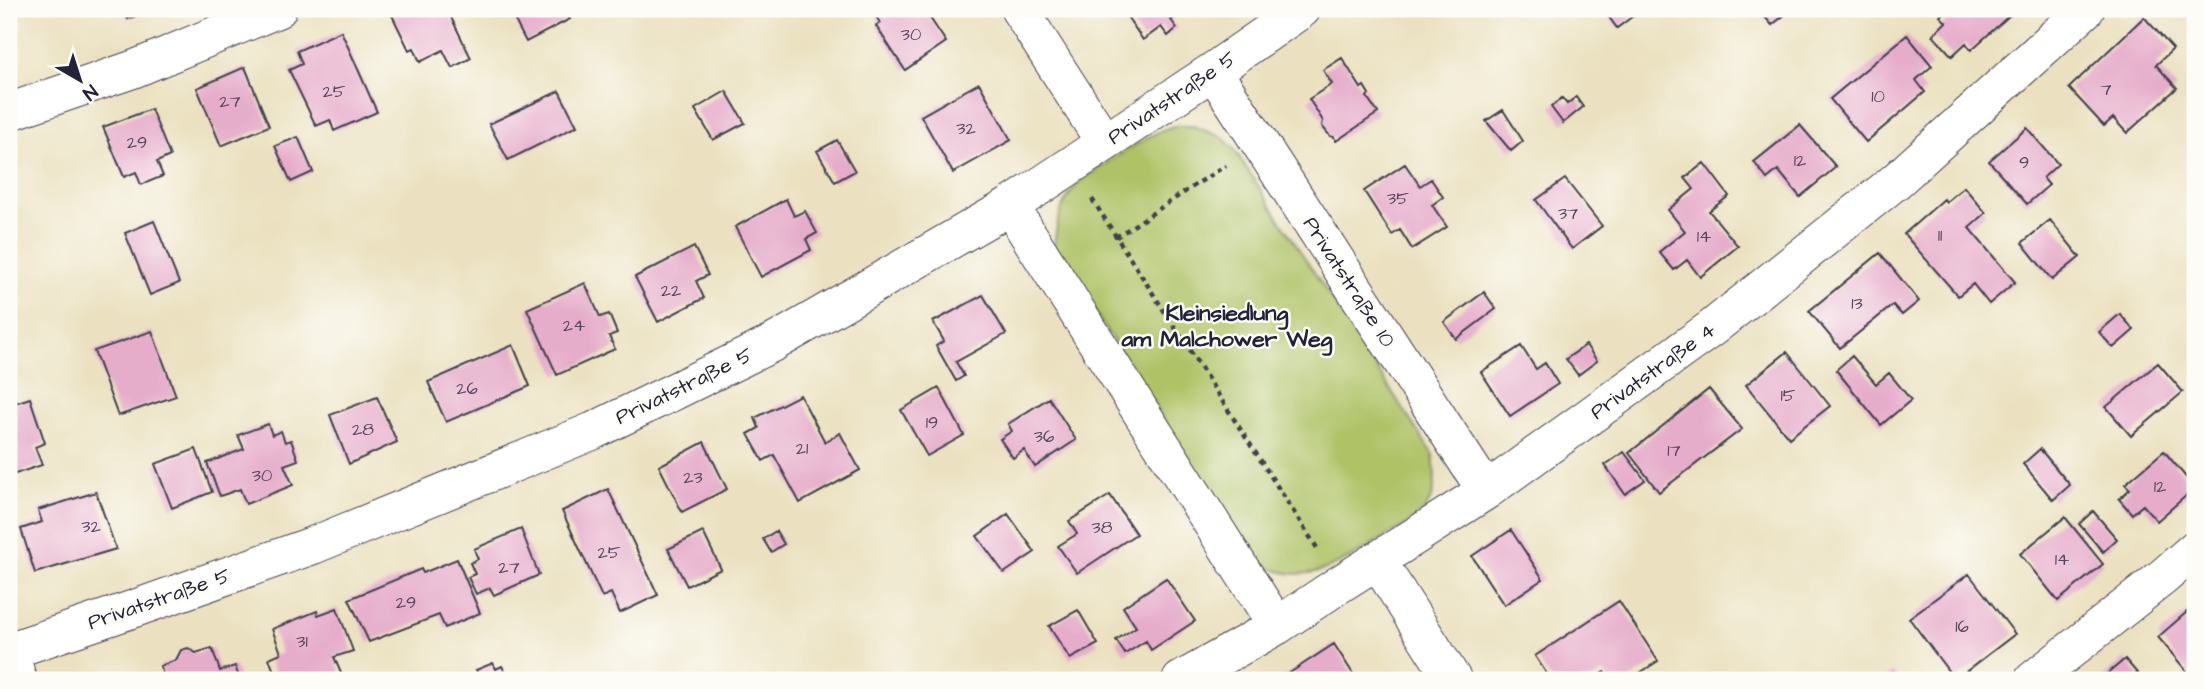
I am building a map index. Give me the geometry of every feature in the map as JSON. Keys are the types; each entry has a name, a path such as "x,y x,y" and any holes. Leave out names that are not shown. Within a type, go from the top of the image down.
{"street":[{"path":"9,112 134,69 278,9"},
{"path":"1019,9 1105,143"},
{"name":"Privatstraße 5","path":"9,650 314,545 593,431 779,339 1010,206 1302,9"},
{"name":"Privatstraße 4","path":"1181,680 1277,626 1486,491 1712,328 1906,172 2086,9"},
{"name":"Privatstraße 10","path":"1213,71 1486,491"},
{"path":"1010,206 1277,626"},
{"path":"2033,680 2195,549"},
{"path":"1377,560 1453,680"},
{"path":"9,650 18,680"}],"path":[{"path":"1116,237 1259,144"},
{"path":"1091,198 1323,557"}],"green space":[{"path":"1176,126 1193,126 1222,137 1234,149 1433,455 1433,492 1429,503 1420,514 1350,558 1318,571 1286,573 1250,557 1054,247 1062,208 1081,181 1163,130"}],"building":[{"path":"124,9 152,9 128,19"},
{"path":"389,9 447,9 471,58 452,68 443,50 420,62 414,48 409,50"},
{"path":"509,9 565,9 570,19 526,42"},
{"path":"872,9 924,9 946,42 905,70 876,26 880,23"},
{"path":"1122,9 1187,9 1171,20 1177,28 1168,36 1161,27 1143,40"},
{"path":"1603,9 1639,9 1641,10 1617,28"},
{"path":"1758,9 1792,9 1772,25"},
{"path":"1948,9 2005,9 2011,14 1971,50 1966,43 1952,56 1933,35 1946,22 1940,16"},
{"path":"2144,17 2173,49 2156,65 2177,88 2127,133 2113,118 2104,126 2069,88"},
{"path":"341,31 377,112 334,131 330,120 316,126 289,70 302,64 297,51"},
{"path":"1907,35 1932,66 1916,80 1925,92 1866,142 1830,99"},
{"path":"1342,58 1361,88 1364,86 1369,94 1367,97 1378,113 1336,141 1322,126 1323,121 1309,99 1332,84 1323,70"},
{"path":"245,67 269,126 221,146 197,88"},
{"path":"979,83 1011,140 953,173 921,116"},
{"path":"559,91 577,126 508,160 489,124"},
{"path":"726,91 745,123 713,140 695,109"},
{"path":"1576,97 1583,107 1563,123 1551,107 1562,98 1567,104"},
{"path":"151,109 170,156 157,162 163,176 141,185 136,172 124,177 103,127"},
{"path":"1503,110 1523,141 1511,151 1486,121"},
{"path":"1800,125 1836,167 1800,197 1778,170 1767,179 1754,162"},
{"path":"2027,128 2058,164 2043,178 2049,185 2027,204 1989,161"},
{"path":"298,137 313,172 291,182 275,146"},
{"path":"837,140 855,171 835,182 817,151"},
{"path":"1704,163 1729,196 1709,211 1738,246 1700,277 1687,260 1674,270 1659,252 1685,231 1668,210 1694,189 1685,178"},
{"path":"1405,164 1420,186 1431,179 1443,197 1432,205 1447,227 1412,249 1400,230 1392,235 1364,191"},
{"path":"1565,179 1602,226 1572,249 1536,200"},
{"path":"1964,187 1986,213 1969,228 2015,282 1989,304 1973,284 1958,296 1904,234 1944,199 1946,202"},
{"path":"786,199 794,216 805,211 817,233 806,239 811,250 761,277 735,227"},
{"path":"2050,220 2080,257 2052,280 2022,243"},
{"path":"154,221 179,283 150,295 125,233"},
{"path":"694,247 708,275 696,281 704,298 658,322 635,277"},
{"path":"1880,253 1919,301 1902,315 1893,305 1840,348 1809,311"},
{"path":"585,283 600,317 609,314 617,333 609,336 615,349 557,375 527,309"},
{"path":"1484,292 1496,309 1456,339 1444,322"},
{"path":"983,295 1006,334 956,362 964,376 956,381 936,346 944,341 933,322"},
{"path":"2120,314 2134,330 2113,348 2099,332"},
{"path":"9,318 14,333 9,335"},
{"path":"152,331 176,396 118,416 94,351"},
{"path":"513,345 530,386 446,422 428,382"},
{"path":"1586,345 1597,361 1578,375 1566,359"},
{"path":"1521,346 1536,369 1545,363 1558,384 1510,416 1481,372"},
{"path":"1787,352 1830,406 1789,438 1746,385"},
{"path":"1852,356 1876,384 1889,373 1911,400 1881,425 1836,370"},
{"path":"2158,363 2183,392 2131,436 2106,407"},
{"path":"939,388 964,435 927,456 901,410"},
{"path":"1709,389 1742,429 1659,492 1629,453"},
{"path":"800,395 825,442 840,433 860,470 800,503 774,455 763,461 748,434 759,428 755,418"},
{"path":"377,397 397,442 349,464 330,415"},
{"path":"30,398 45,443 35,447 42,465 9,476 9,405"},
{"path":"1049,398 1076,440 1035,467 1024,450 1013,458 1000,439 1012,431 1008,424"},
{"path":"268,424 272,435 281,431 285,442 291,440 298,460 284,465 293,485 246,504 240,489 220,496 207,463 244,449 238,435"},
{"path":"704,442 727,489 682,512 659,466"},
{"path":"196,449 212,492 172,508 155,464"},
{"path":"2040,449 2070,485 2053,500 2023,464"},
{"path":"2164,451 2195,488 2157,521 2143,505 2132,514 2119,499 2130,489 2125,484"},
{"path":"1624,452 1645,480 1625,494 1605,465"},
{"path":"608,489 658,595 620,613 611,593 602,597 562,511"},
{"path":"96,492 116,549 35,573 21,529 42,522 38,510"},
{"path":"1110,495 1136,534 1077,573 1058,546 1077,534 1069,521"},
{"path":"2093,511 2117,539 2103,552 2079,524"},
{"path":"1008,514 1035,552 1004,573 977,536"},
{"path":"2065,517 2103,564 2058,601 2020,554"},
{"path":"521,529 539,575 494,595 490,588 476,594 468,577 475,574 470,563 478,559 474,549"},
{"path":"1511,530 1543,579 1504,605 1472,556"},
{"path":"776,531 784,544 771,552 763,539"},
{"path":"703,532 721,569 687,586 668,549"},
{"path":"457,559 480,613 445,628 439,615 369,642 349,599 421,569 423,573"},
{"path":"1969,574 2015,634 1955,680 1909,618"},
{"path":"1166,578 1195,621 1151,650 1146,641 1125,654 1116,640 1136,627 1123,607"},
{"path":"1619,601 1658,661 1629,680 1609,680 1604,672 1591,680 1551,680 1535,656"},
{"path":"2195,605 2195,680 2194,680 2158,637"},
{"path":"337,608 353,651 334,657 344,680 277,680 269,658 281,653 272,629 317,611 318,615"},
{"path":"1078,610 1098,644 1070,659 1049,626"},
{"path":"1334,644 1357,680 1279,680 1291,672"},
{"path":"188,648 196,653 212,648 220,671 235,666 240,680 165,680 160,666 176,660 181,650"},
{"path":"2125,659 2143,680 2100,680"},
{"path":"493,663 496,669 502,666 509,680 476,680 475,677 479,676 476,670"},
{"path":"1893,672 1899,680 1882,680"}],"district":[{"name":"Kleinsiedlung am Malchower Weg","path":"1227,326"}]}
